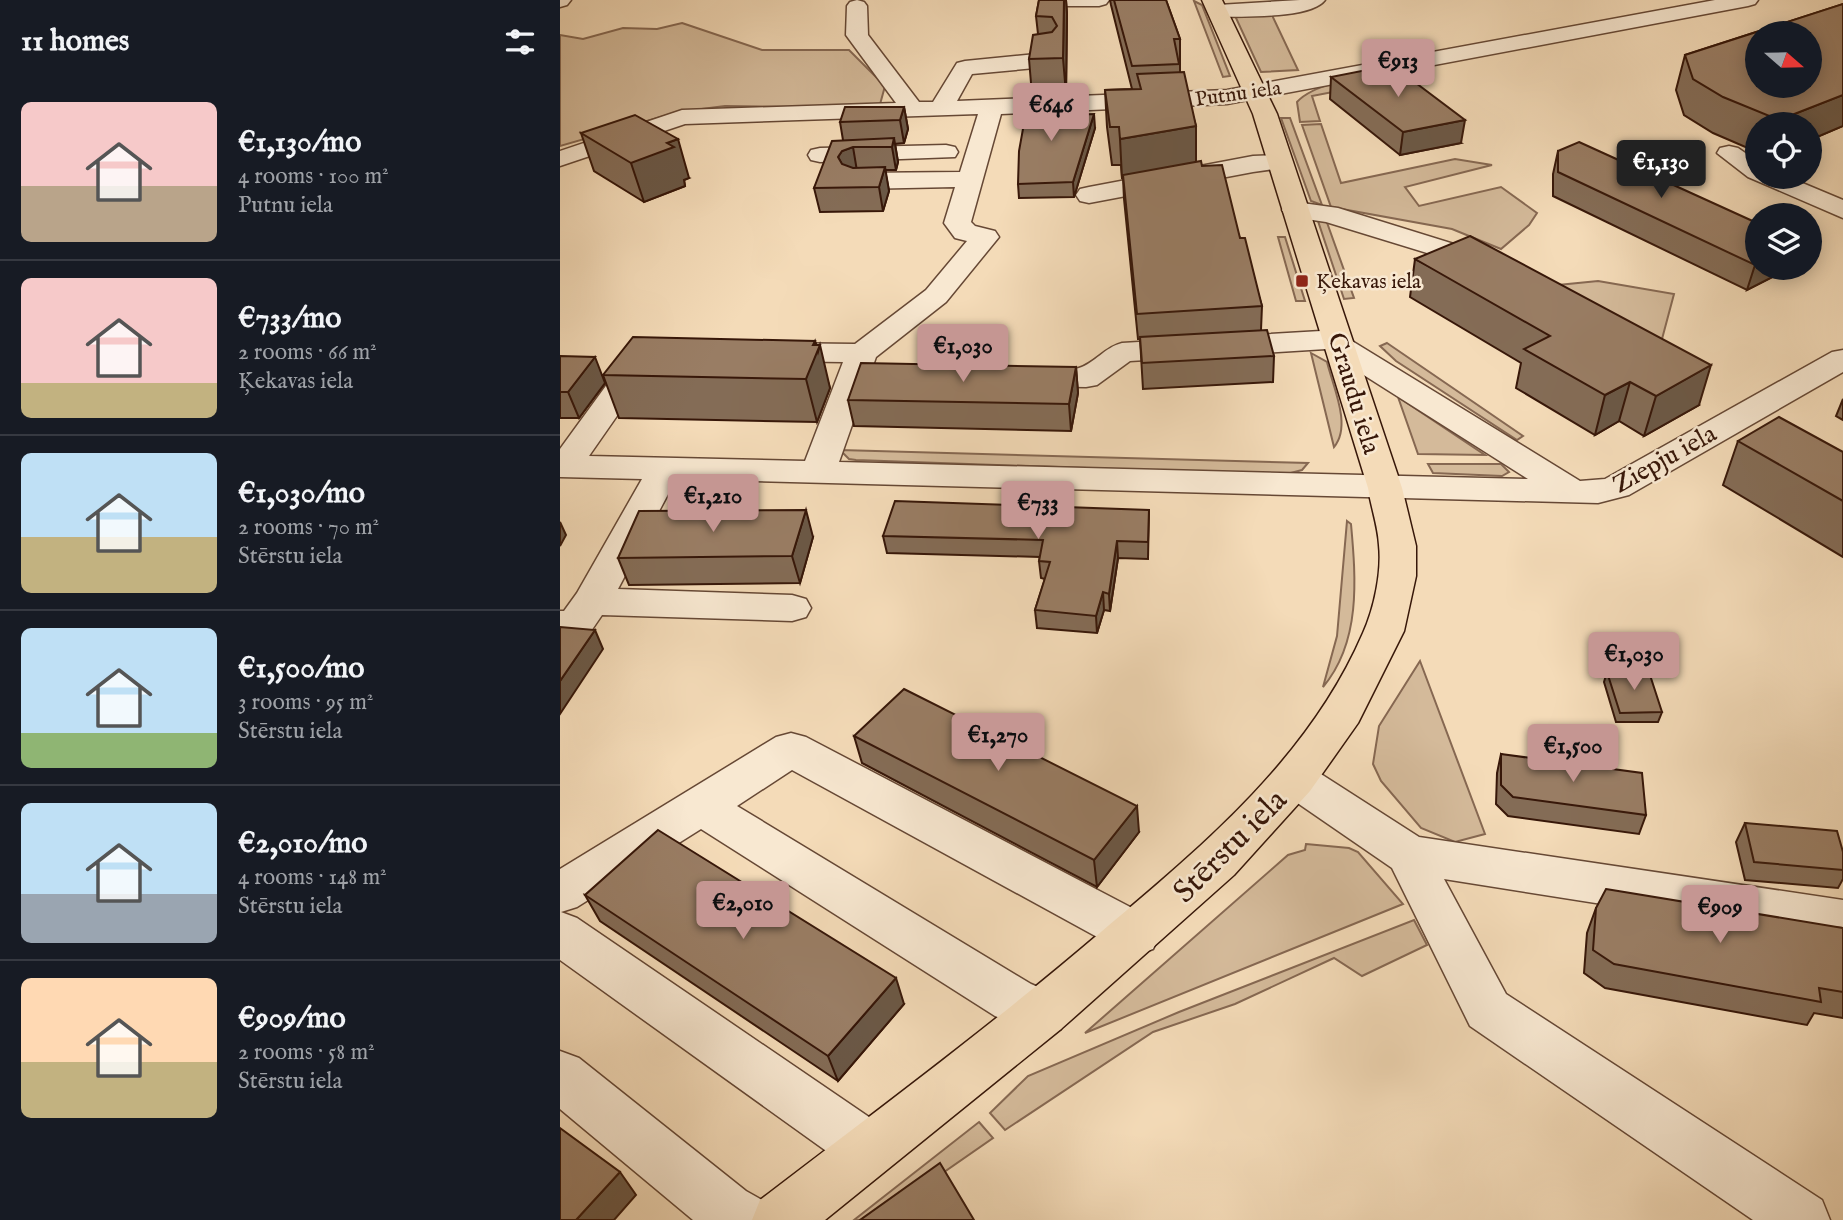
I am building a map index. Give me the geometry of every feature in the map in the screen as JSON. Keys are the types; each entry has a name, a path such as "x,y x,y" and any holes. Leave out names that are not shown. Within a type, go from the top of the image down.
{"main road":[{"name":"Graudu iela","path":"1215,5 1255,93 1280,162 1385,488 1398,546 1397,576 1384,631 1343,712 1296,779"},
{"name":"Stērstu iela","path":"780,1220 1043,1013 1136,934 1217,861 1296,779"}],"street":[{"path":"1051,0 1098,0"},
{"path":"1215,5 1304,6 1315,0"},
{"name":"Putnu iela","path":"560,159 681,117 1174,102 1255,93 1411,61 1748,0"},
{"path":"857,6 857,35 928,109 959,186 950,210"},
{"path":"928,109 951,89 965,68 1046,61"},
{"path":"818,472 866,369 936,296 985,237 965,232 957,223 992,106"},
{"path":"820,155 946,152"},
{"path":"1728,153 1745,164"},
{"path":"1089,195 1253,164 1280,162"},
{"path":"859,181 957,179"},
{"path":"1795,189 1843,210"},
{"path":"1295,210 1329,214 1489,264"},
{"path":"991,377 1086,378 1122,352 1339,343 1570,490"},
{"path":"563,466 647,351 674,351"},
{"path":"741,352 866,369"},
{"name":"Ziepju iela","path":"1385,488 1598,492 1617,488 1843,359"},
{"path":"563,466 1385,488"},
{"path":"560,625 575,624 592,601 665,469"},
{"path":"592,601 792,608"},
{"path":"560,893 792,749 1136,934"},
{"name":"Stērstu iela","path":"1296,779 1409,855 1843,921"},
{"path":"701,806 1013,1000 1043,1013"},
{"path":"1409,855 1488,1010 1802,1220"},
{"path":"560,933 869,1149"},
{"path":"560,1076 726,1211 742,1220"}],"shaded area":[{"path":"1194,1 1202,5 1230,76 1223,77"},
{"path":"1270,11 1298,70 1261,72 1236,18 1240,14"},
{"path":"682,23 762,50 849,50 885,86 879,108 725,106 678,112 560,146 560,35 583,39 623,28 657,29"},
{"path":"1410,69 1421,75 1312,96 1320,121 1300,122 1297,102 1319,88 1350,79"},
{"path":"1281,118 1290,118 1322,205 1311,201"},
{"path":"1321,124 1341,183 1455,159 1492,165 1405,187 1419,206 1501,187 1537,213 1529,225 1501,249 1452,229 1331,207 1302,125"},
{"path":"1325,217 1354,298 1344,299 1317,218"},
{"path":"1278,237 1285,237 1305,301 1296,301"},
{"path":"1598,281 1674,294 1658,354 1538,287"},
{"path":"1387,343 1523,436 1517,440 1396,361 1380,346"},
{"path":"1311,353 1327,362 1339,406 1341,428 1334,447"},
{"path":"1398,397 1485,455 1418,454"},
{"path":"840,450 1308,463 1302,470 1283,475 856,460 849,459"},
{"path":"1428,464 1501,464 1509,472 1502,476 1433,473"},
{"path":"1347,521 1351,524 1353,545 1354,588 1350,630 1335,669 1323,687 1337,636"},
{"path":"1420,661 1485,834 1455,842 1421,828 1381,781 1373,764 1379,726"},
{"path":"1306,844 1349,848 1358,852 1403,904 1085,1033 1288,855 1305,850"},
{"path":"1414,920 1427,945 1362,976 1334,958 1235,1004 1153,1032 1005,1130 990,1113 1028,1076 1179,1012"},
{"path":"979,1122 993,1138 875,1220 854,1220"}],"building":[{"path":"1039,0 1064,0 1063,58 1029,59 1033,35 1052,32 1057,26 1052,17 1036,16"},
{"path":"1114,0 1166,0 1180,39 1174,39 1179,64 1132,66"},
{"path":"1843,4 1843,95 1799,112 1760,112 1723,97 1693,79 1685,55 1745,36 1745,98 1822,98 1822,21 1790,21"},
{"path":"1392,65 1465,120 1403,132 1331,77"},
{"path":"1184,72 1196,126 1120,139 1119,127 1110,127 1105,90 1141,89 1137,74"},
{"path":"1064,100 1064,115 1094,114 1073,182 1018,184 1019,151 1028,101"},
{"path":"845,107 904,107 900,120 840,122"},
{"path":"635,115 678,139 667,143 674,147 631,163 581,133"},
{"path":"894,138 892,147 853,147 842,151 838,157 842,164 853,168 885,167 879,187 814,188 832,141"},
{"path":"1579,142 1745,218 1745,260 1558,172 1558,151"},
{"path":"1201,161 1202,166 1222,165 1240,238 1245,238 1262,306 1137,314 1123,175"},
{"path":"1470,236 1711,365 1656,396 1630,382 1605,395 1524,349 1550,336 1415,259"},
{"path":"1267,330 1274,356 1142,363 1140,337"},
{"path":"633,337 815,341 813,345 820,345 806,379 603,375"},
{"path":"560,356 595,357 568,392 560,392"},
{"path":"861,363 1076,367 1069,404 848,400"},
{"path":"1779,417 1843,452 1843,501 1738,441"},
{"path":"895,501 1149,510 1148,542 1117,541 1109,594 1103,592 1096,616 1035,610 1050,562 1039,561 1043,540 883,536"},
{"path":"806,510 792,556 618,558 639,511"},
{"path":"560,627 595,630 560,681"},
{"path":"1607,672 1649,672 1662,712 1620,713"},
{"path":"904,689 1137,806 1094,860 854,736"},
{"path":"1501,754 1642,773 1646,815 1513,797 1501,785"},
{"path":"1745,823 1837,831 1843,852 1843,870 1754,862"},
{"path":"658,830 896,978 828,1056 585,895"},
{"path":"1606,889 1843,928 1843,992 1819,988 1821,1002 1614,964 1593,950 1596,908"},
{"path":"560,1128 620,1172 576,1220 560,1220"},
{"path":"940,1163 974,1220 860,1220"}],"place":[{"name":"Ķekavas iela","path":"1302,281"}]}
